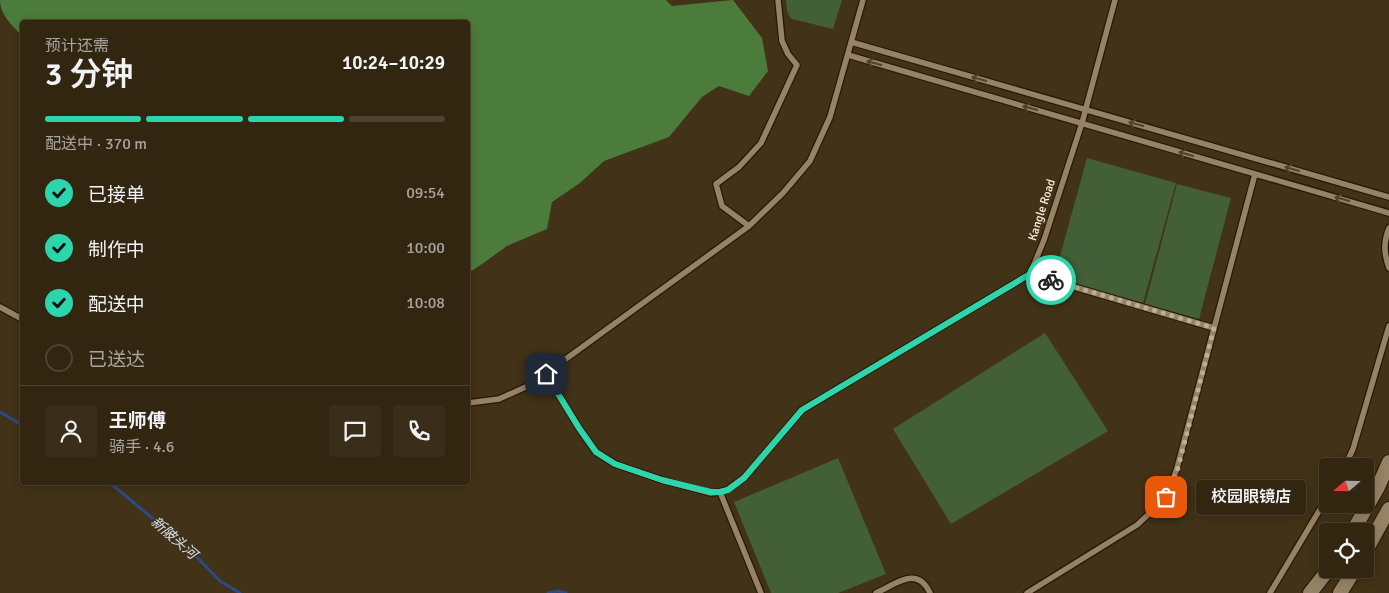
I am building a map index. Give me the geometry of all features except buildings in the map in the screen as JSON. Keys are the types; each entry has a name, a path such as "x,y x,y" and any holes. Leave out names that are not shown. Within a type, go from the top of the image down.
{"street":[{"path":"1359,523 1384,489 1389,462"},
{"path":"1374,536 1389,510"},
{"path":"1310,593 1322,578"},
{"path":"1322,593 1326,578"},
{"path":"1340,593 1349,578"}],"lane":[{"path":"749,226 722,206 716,184 739,167 761,143 797,64 788,54 782,41 778,0"},
{"path":"470,403 499,399 530,385 749,226 783,193 810,161 830,117 863,0"},
{"name":"Kangle Road","path":"1030,274 1044,240 1082,123 1115,0"},
{"path":"851,42 1389,197"},
{"path":"848,55 1389,213"},
{"path":"1027,593 1137,525 1166,497 1178,468 1255,174"},
{"path":"1389,228 1384,247 1389,268"},
{"path":"546,374 596,452 615,464 662,480 711,492 720,492 728,490 744,478 802,410 1030,274 1214,328"},
{"path":"0,307 20,318"},
{"path":"1349,458 1389,326"},
{"path":"720,492 761,593"},
{"path":"1270,593 1319,511"},
{"path":"876,593 910,577 920,580 930,593"}],"green space":[{"path":"0,0 666,0 672,6 733,0 762,38 768,71 749,96 719,86 702,97 669,137 604,161 580,183 552,202 547,229 507,246 470,272 470,20 20,20 20,34 2,11"},
{"path":"786,0 842,0 833,29 792,19 788,13"},
{"path":"1087,158 1176,183 1143,303 1054,278"},
{"path":"1177,184 1231,198 1199,319 1145,304"},
{"path":"1045,333 1108,431 951,524 893,429"},
{"path":"838,458 886,574 838,593 771,593 734,502"}],"waterway":[{"name":"新陂头河","path":"0,412 20,424"},
{"name":"新陂头河","path":"113,485 187,547 220,581 240,593"},
{"name":"新陂头河","path":"548,593 558,591 566,593"}],"way so far":[{"path":"1051,280 1214,328 1178,468 1166,497"}],"place":[{"name":"校园眼镜店","path":"1166,497"}],"route":[{"path":"546,374 596,452 615,464 662,480 711,492 720,492 728,490 744,478 802,410 1030,274 1051,280"}]}
